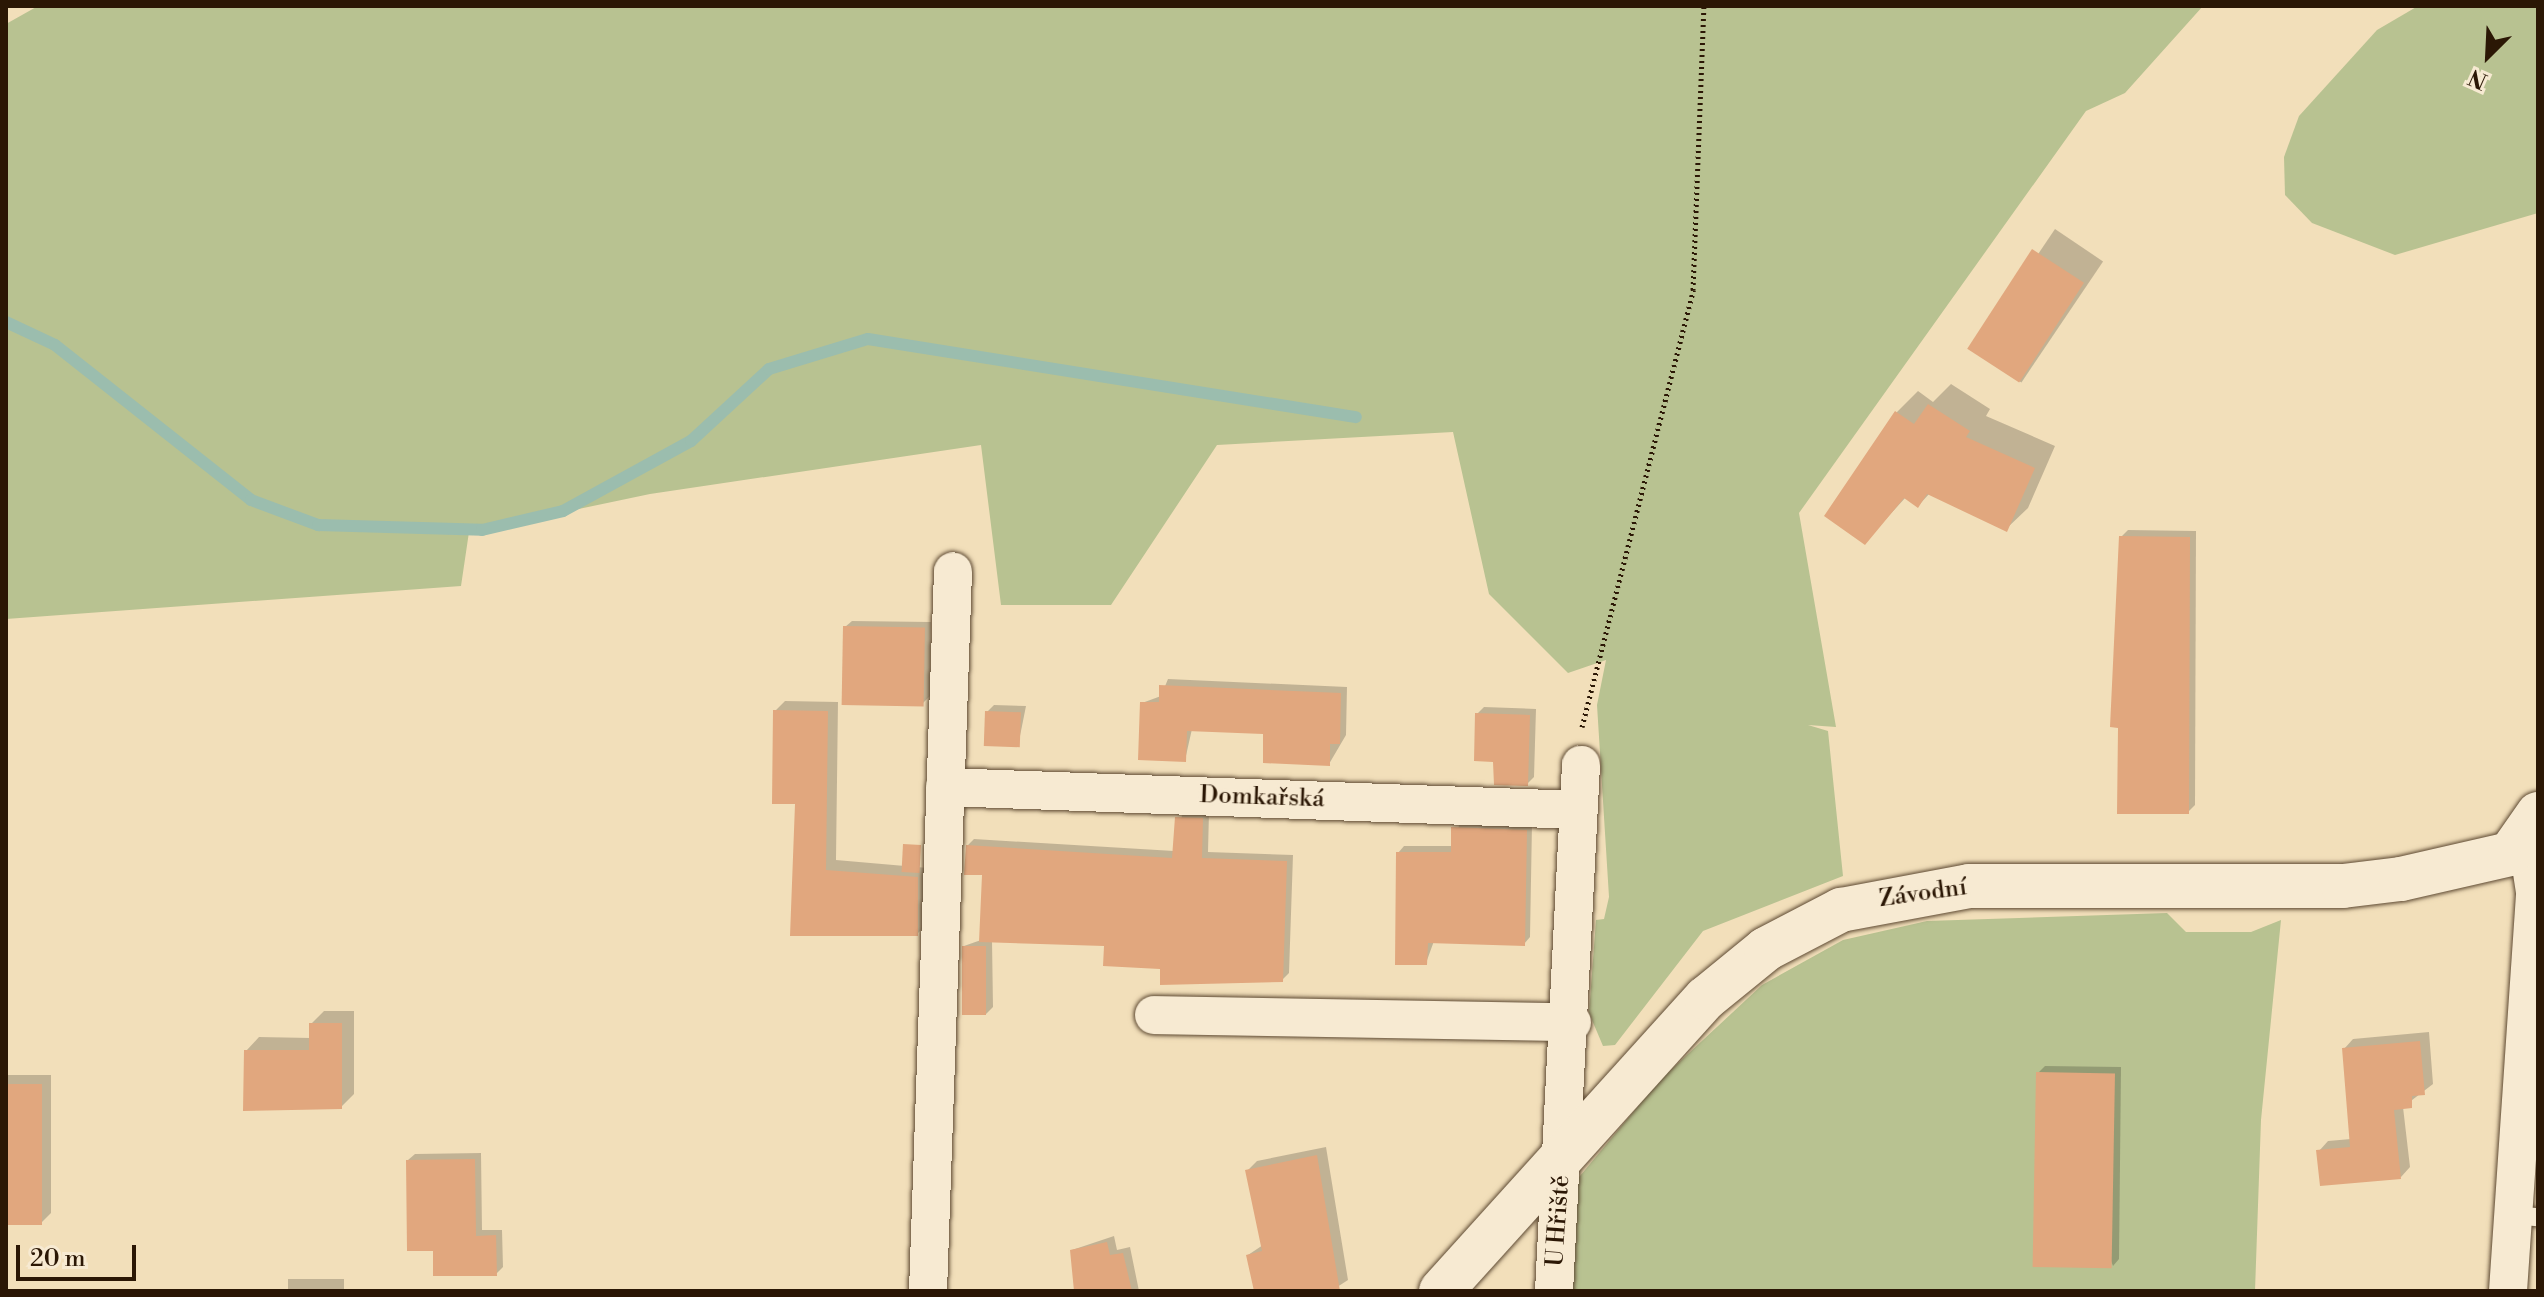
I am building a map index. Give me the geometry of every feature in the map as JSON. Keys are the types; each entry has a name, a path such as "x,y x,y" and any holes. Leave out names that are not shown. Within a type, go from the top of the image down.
{"street":[{"path":"928,1291 953,571"},
{"name":"U Hřiště","path":"1554,1291 1572,1022 1581,765"},
{"name":"Domkařská","path":"945,787 1579,810"},
{"path":"2508,1291 2526,1216 2535,892 2533,827"},
{"name":"Závodní","path":"1441,1291 1565,1150 1738,968 1841,910 1969,886 2343,886 2488,864 2533,827"},
{"path":"1154,1015 1572,1022"}],"path":[{"path":"1581,765 1582,714 1693,290 1704,6"}],"green space":[{"path":"38,6 2203,6 2125,93 2086,111 1799,513 1836,727 1808,725 1828,731 1843,876 1703,931 1615,1045 1603,1046 1589,1013 1596,920 1604,919 1609,897 1597,705 1606,660 1568,673 1489,594 1453,432 1217,445 1111,605 1001,605 981,445 650,494 469,532 461,586 6,619 6,24"},
{"path":"2418,6 2538,6 2538,213 2395,255 2312,223 2285,195 2284,157 2299,116 2377,30"},
{"path":"2167,913 2186,932 2251,932 2281,920 2261,1120 2255,1291 1567,1291 1570,1188 1659,1081 1762,985 1843,940 1927,921"}],"building":[{"path":"2032,249 2084,283 2019,383 1967,349"},
{"path":"1928,404 1970,431 1966,437 2035,468 2007,532 1927,494 1918,508 1904,498 1865,545 1824,516 1895,411 1914,424"},
{"path":"2119,536 2190,537 2189,814 2117,814 2118,728 2110,727"},
{"path":"843,626 925,627 924,706 842,705"},
{"path":"1159,685 1341,693 1340,744 1330,744 1330,766 1263,763 1263,734 1187,731 1186,762 1138,760 1140,702 1159,702"},
{"path":"773,710 828,711 826,870 918,877 918,936 790,936 795,804 772,804"},
{"path":"985,711 1021,712 1020,747 984,746"},
{"path":"1475,713 1530,715 1528,786 1494,785 1493,762 1474,761"},
{"path":"1175,817 1203,818 1202,858 1287,861 1283,982 1160,985 1160,969 1103,966 1104,946 979,942 982,875 964,875 966,845 1172,858"},
{"path":"1451,827 1527,830 1525,946 1428,943 1427,965 1395,965 1396,852 1451,852"},
{"path":"903,844 921,845 920,873 902,872"},
{"path":"962,946 986,946 986,1015 962,1015"},
{"path":"309,1023 342,1023 342,1109 243,1111 244,1050 309,1050"},
{"path":"2420,1041 2425,1095 2412,1096 2412,1108 2394,1110 2401,1179 2320,1186 2316,1150 2350,1147 2342,1048"},
{"path":"2036,1072 2115,1073 2112,1268 2033,1267"},
{"path":"6,1084 42,1084 42,1225 6,1225"},
{"path":"1317,1155 1340,1291 1254,1291 1246,1255 1262,1251 1245,1170"},
{"path":"475,1159 476,1236 496,1235 497,1276 433,1276 433,1251 407,1251 406,1160"},
{"path":"1107,1242 1110,1255 1123,1253 1132,1291 1074,1291 1070,1250"}],"waterway":[{"path":"6,322 55,345 251,500 318,525 482,530 563,511 691,441 769,369 868,339 1356,417"}]}
